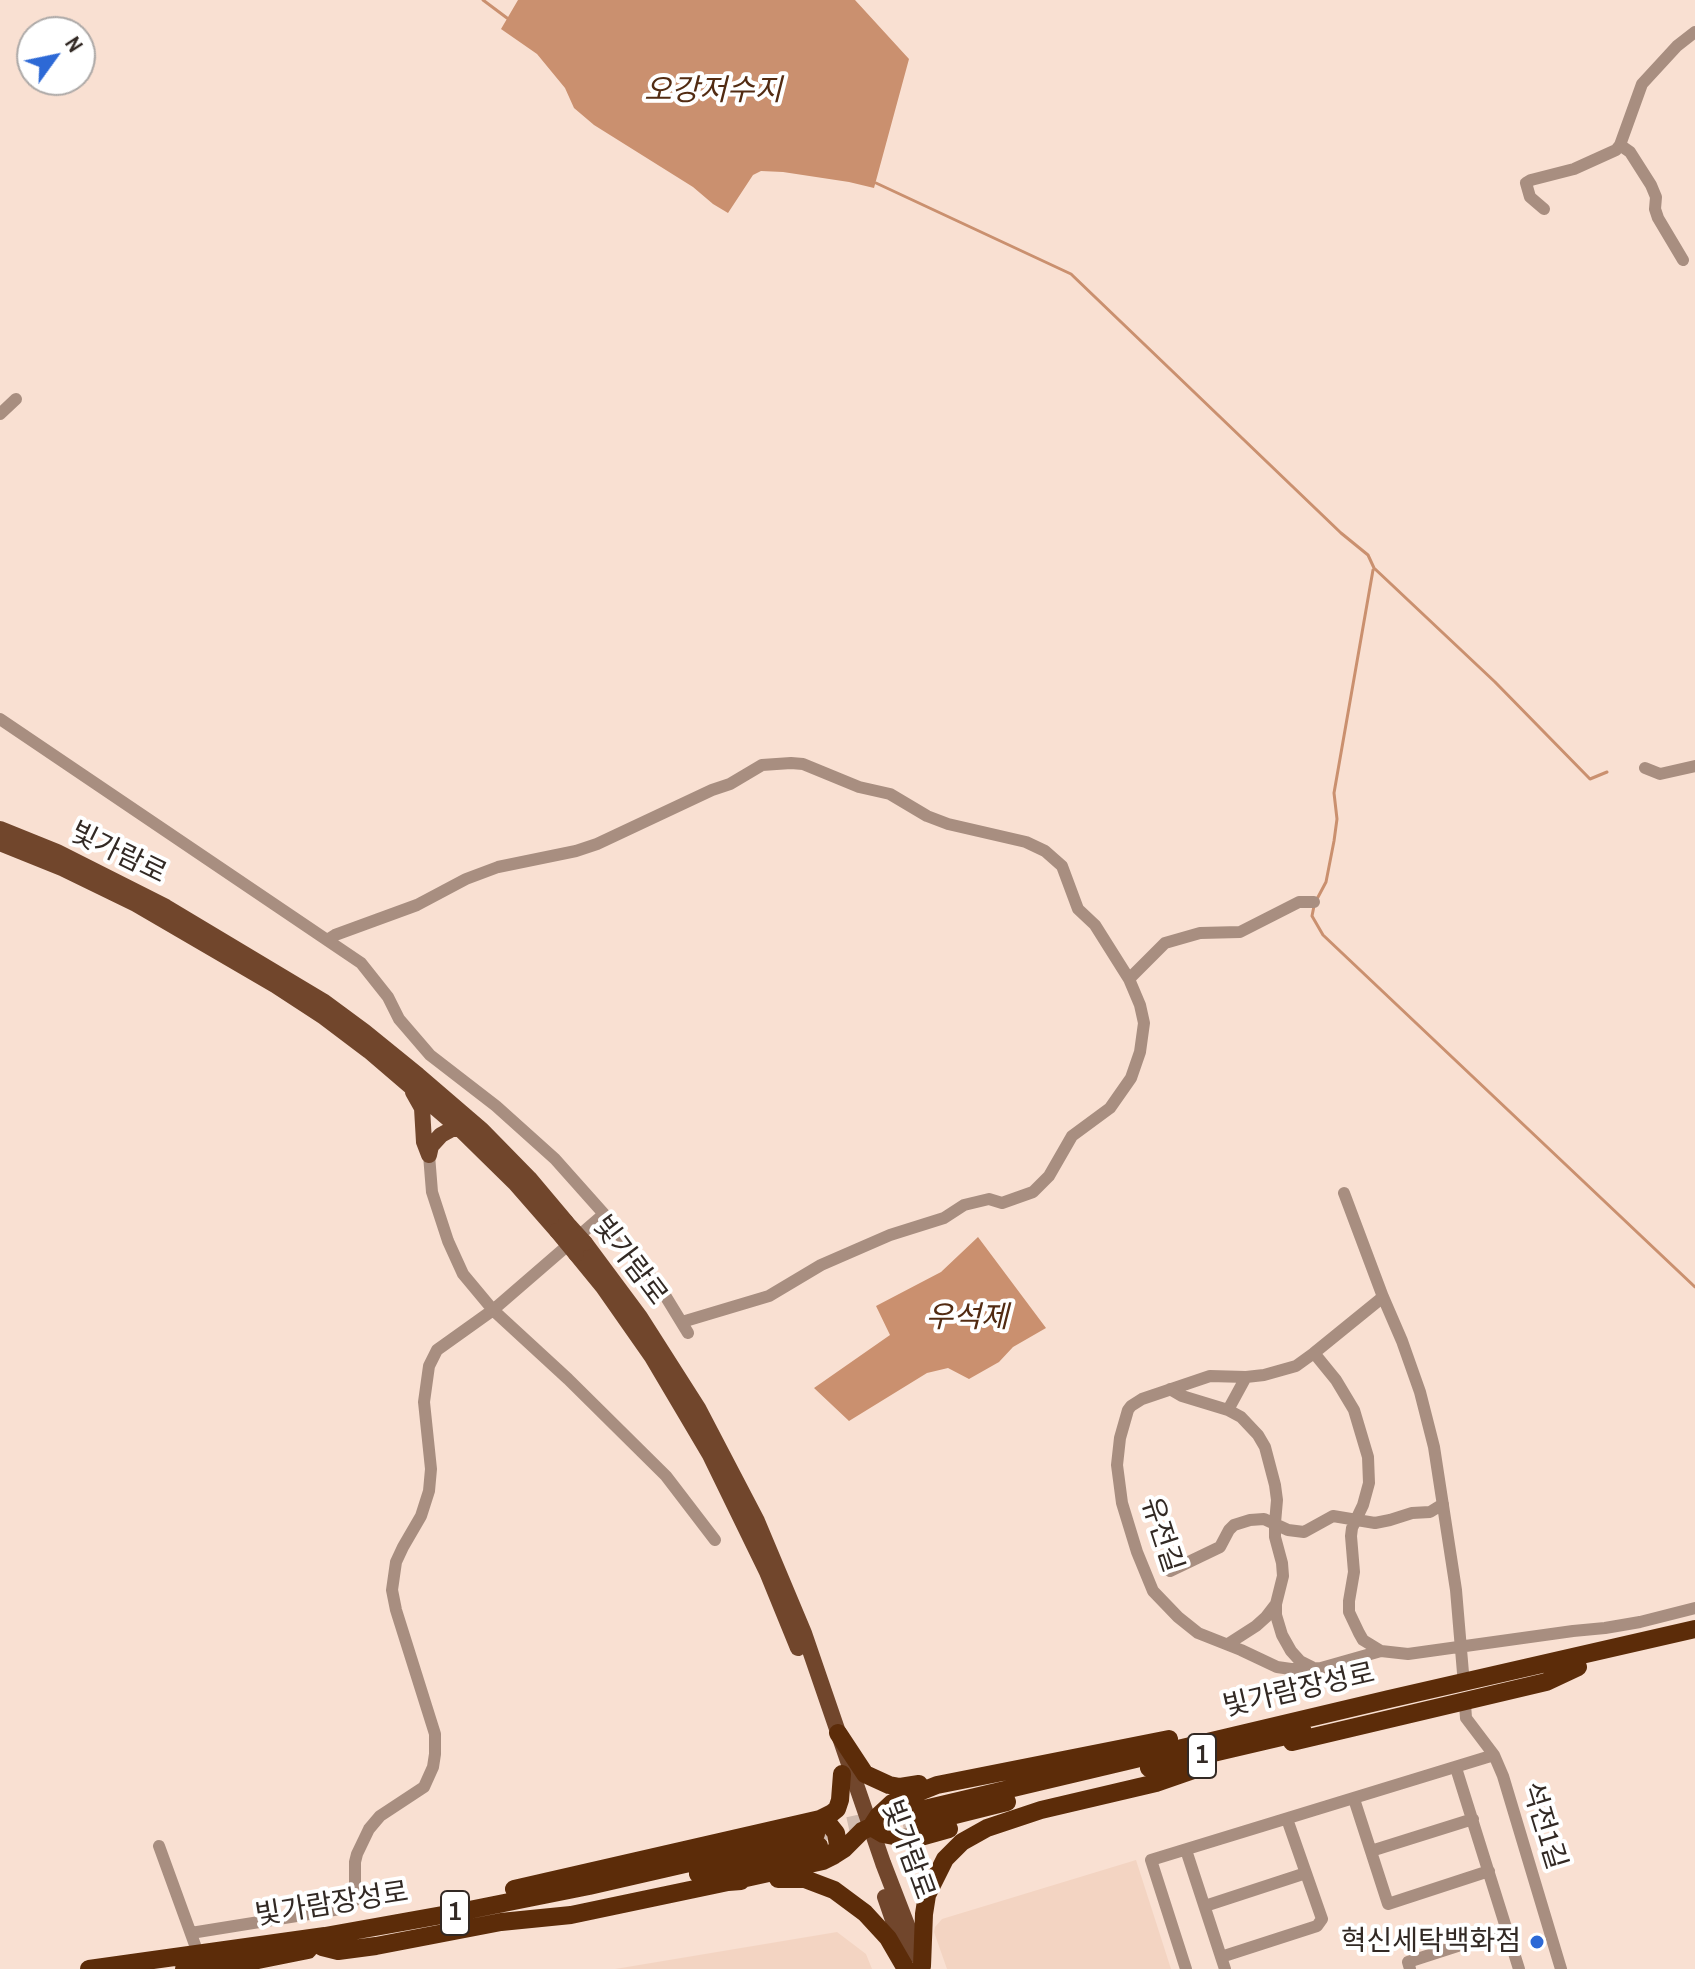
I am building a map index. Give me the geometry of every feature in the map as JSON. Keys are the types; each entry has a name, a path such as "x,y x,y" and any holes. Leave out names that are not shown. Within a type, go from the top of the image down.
{"highway":[{"name":"빛가람장성로","path":"1695,1629 1389,1699 918,1818 1695,1640"},
{"path":"915,1968 927,1895 945,1859 975,1833 1041,1810 1156,1783 1274,1747 1546,1682 1578,1667"},
{"path":"822,1839 844,1849 883,1811 902,1798 937,1785 1161,1740 1245,1727 1362,1699 1389,1699"},
{"path":"838,1733 865,1774 900,1787 928,1783 937,1785"},
{"path":"322,1947 338,1951 501,1922 571,1915 823,1861 822,1839 832,1813 837,1809 842,1774"},
{"path":"902,1798 894,1821 904,1838"},
{"path":"822,1839 837,1821 904,1838 924,1836 990,1816 1041,1810"},
{"name":"빛가람장성로","path":"89,1969 291,1941 335,1926 822,1839"},
{"name":"빛가람장성로","path":"184,1969 258,1960 553,1905 822,1839"},
{"path":"728,1882 805,1879 834,1890 865,1913 915,1968"}],"main road":[{"name":"빛가람로","path":"0,829 57,852 139,892 323,1001 407,1066 482,1130 529,1178 562,1226 640,1317 698,1408 757,1521 804,1633 915,1968"},
{"name":"빛가람로","path":"0,843 62,868 136,904 324,1017 460,1129 562,1226"},
{"path":"411,1088 422,1108 424,1142 429,1155"},
{"path":"429,1155 431,1146 441,1135 452,1129 460,1129"},
{"name":"빛가람로","path":"581,1249 603,1287 652,1357 710,1455 742,1517 797,1644 842,1774 867,1829"}],"street":[{"path":"1544,209 1528,192 1528,182 1574,169 1612,152 1620,145 1642,84 1677,46 1695,32"},
{"path":"1620,145 1630,152 1651,185 1656,197 1658,218 1683,260"},
{"path":"0,414 16,399"},
{"path":"0,719 361,963 388,997 399,1019 430,1055 496,1106 555,1159 604,1214 685,1327 769,1296 821,1265 890,1235 944,1218 964,1205 989,1199 1002,1203 1033,1192 1049,1176 1072,1136 1110,1108 1131,1078 1140,1052 1144,1023 1129,979 1095,925 1078,909 1062,866 1045,851 1026,842 948,824 927,816 890,794 859,787 803,764 762,765 730,784 597,844 498,867 466,879 417,905 327,940"},
{"path":"1645,768 1660,774 1695,766"},
{"path":"1129,979 1165,943 1200,933 1240,932 1299,902 1314,902"},
{"path":"429,1155 432,1192 463,1274 493,1310 666,1476 715,1540"},
{"path":"1344,1193 1402,1341 1420,1392 1434,1447 1456,1590 1463,1673"},
{"path":"159,1846 193,1939 349,1906 355,1900 355,1862 369,1829 380,1816 424,1787 435,1754 435,1734 392,1590 396,1562 421,1516 429,1491 431,1469 424,1402 433,1357 437,1350 493,1310 604,1214"},
{"name":"유전길","path":"1383,1297 1302,1362 1285,1370 1246,1377 1210,1376 1134,1403 1125,1416 1117,1465 1122,1503 1153,1591 1178,1617 1198,1633 1277,1667 1291,1669 1321,1668 1381,1651 1408,1654 1625,1625 1695,1608"},
{"path":"1314,1353 1354,1410 1368,1457 1369,1483 1351,1536 1354,1572 1349,1612 1363,1640 1381,1651"},
{"path":"1228,1410 1246,1377"},
{"path":"1170,1389 1241,1417 1265,1447 1273,1470 1277,1500 1275,1537 1283,1576 1276,1604 1278,1626 1300,1661 1312,1667"},
{"path":"1170,1571 1220,1547 1229,1530 1238,1523 1258,1519 1297,1532 1309,1530 1333,1516 1375,1523 1412,1513 1430,1512 1443,1504"},
{"path":"1228,1644 1256,1626 1276,1604"},
{"name":"석전1길","path":"1465,1704 1466,1718 1494,1755 1503,1776 1561,1969"},
{"path":"1186,1969 1151,1860 1494,1755"},
{"path":"1456,1768 1519,1969"},
{"path":"1354,1799 1388,1904 1489,1871"},
{"path":"1186,1850 1223,1963 1317,1926 1322,1919 1287,1819"},
{"path":"1371,1851 1473,1819"},
{"path":"1205,1906 1306,1873"},
{"path":"1410,1969 1408,1962 1507,1930"}],"shaded area":[{"path":"1136,1860 1171,1969 947,1969 934,1932 942,1919"},
{"path":"837,1932 866,1954 872,1969 615,1969"}],"water":[{"name":"오강저수지","path":"518,0 855,0 909,59 874,188 761,171 753,175 728,213 693,187 594,125 574,108 565,88 537,54 501,29"},
{"name":"우석제","path":"978,1237 1046,1328 969,1379 948,1368 927,1373 849,1421 814,1388 890,1335 876,1306 941,1272"}],"waterway":[{"path":"483,0 507,18"},
{"path":"876,183 1071,274 1341,533 1368,555 1374,568 1495,682 1590,779 1607,772"},
{"path":"1317,899 1326,882 1334,841 1337,819 1334,793 1373,570"},
{"path":"1314,906 1312,916 1323,935 1695,1287"}],"tunnel":[{"path":"822,1832 916,1811"},
{"path":"877,1833 919,1824"}],"place":[{"name":"혁신세탁백화점","path":"1537,1942"}]}
